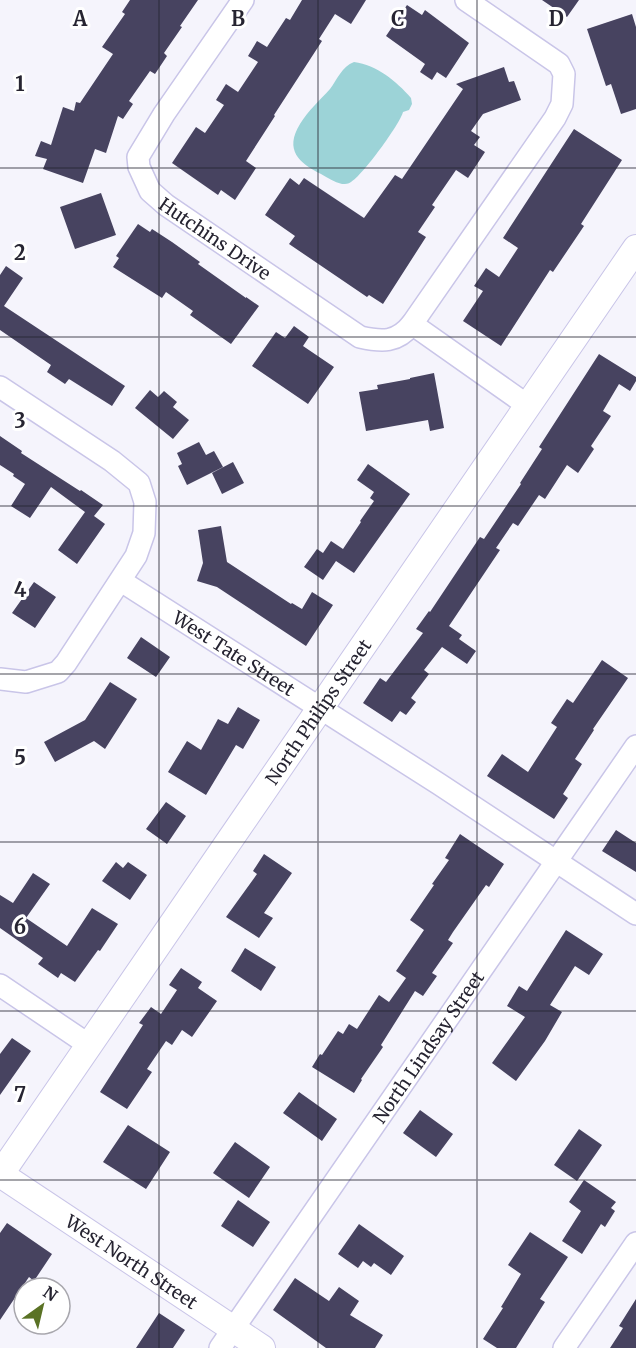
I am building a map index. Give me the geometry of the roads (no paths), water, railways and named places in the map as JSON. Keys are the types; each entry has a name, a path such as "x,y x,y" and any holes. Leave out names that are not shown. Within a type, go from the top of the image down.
{"street":[{"name":"Hutchins Drive","path":"243,0 164,114 138,157 138,167 150,191 166,205 360,337 379,341 403,334 412,324 555,118 562,104 564,74 559,64 466,0"},
{"name":"North Philips Street","path":"0,1174 636,248"},
{"path":"412,324 527,405"},
{"path":"0,387 112,461 139,483 145,502 144,533 136,556 66,663 58,672 26,682 0,679"},
{"name":"West Tate Street","path":"121,581 439,784 636,914"},
{"name":"North Lindsay Street","path":"227,1339 636,746"},
{"path":"0,985 89,1045"},
{"name":"West North Street","path":"0,1174 227,1339 262,1348"},
{"path":"564,1348 636,1243"}],"water":[{"path":"354,62 370,66 386,75 411,98 412,104 409,110 403,112 388,138 356,178 347,184 342,184 313,170 300,160 296,155 293,141 300,124 343,70"}]}
